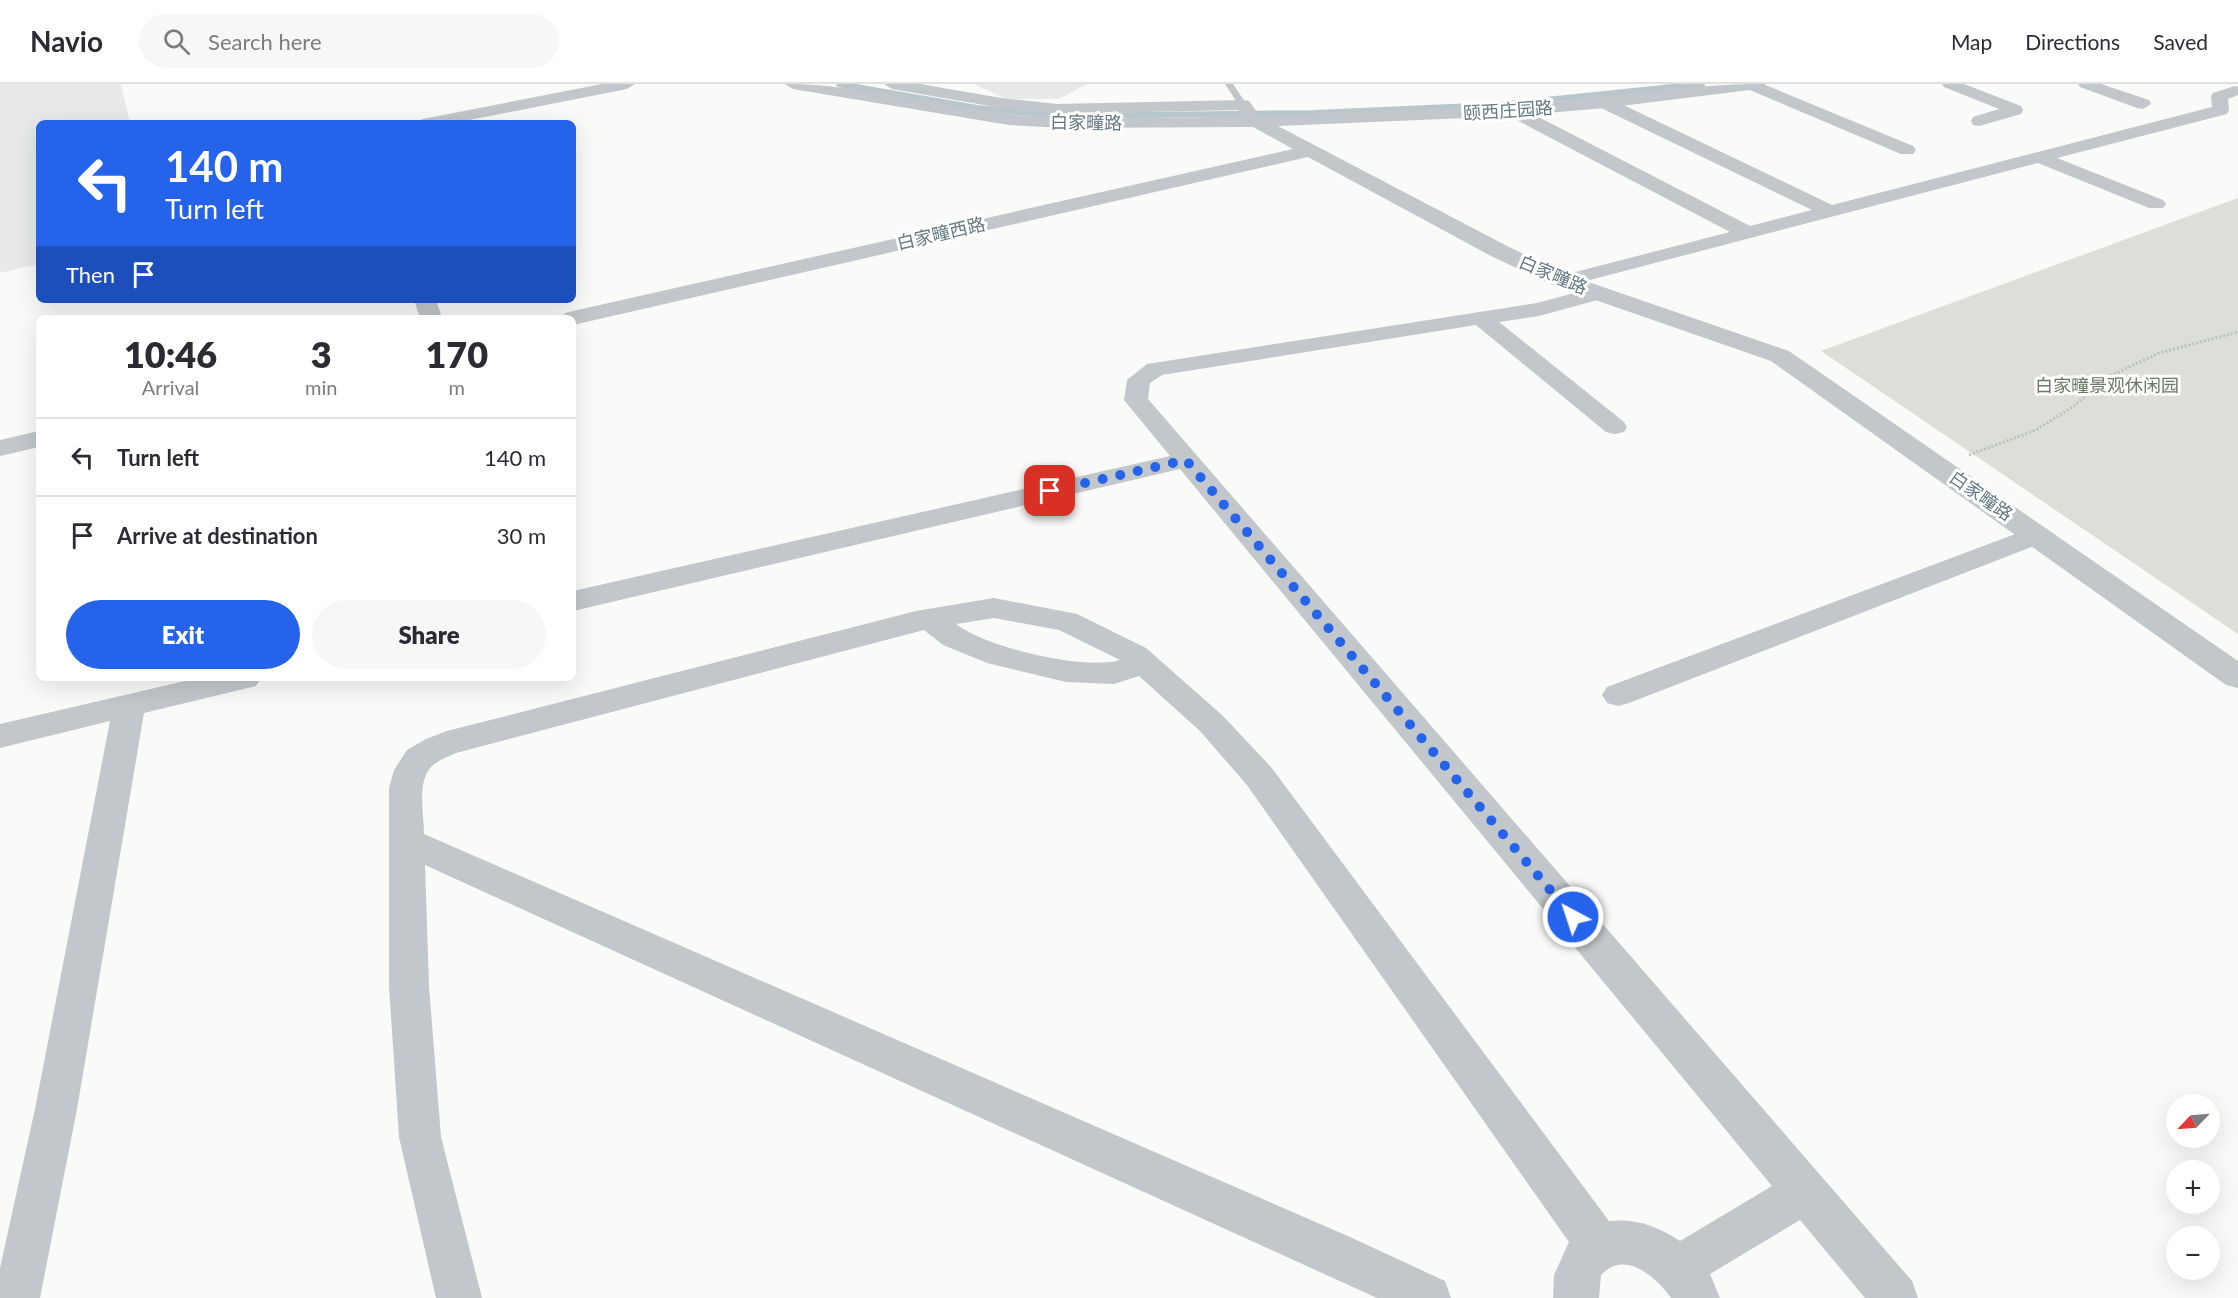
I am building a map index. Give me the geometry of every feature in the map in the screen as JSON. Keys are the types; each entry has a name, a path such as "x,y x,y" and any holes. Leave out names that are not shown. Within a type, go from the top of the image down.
{"street":[{"path":"443,120 627,84"},
{"name":"白家疃路","path":"793,84 1009,120 1062,123 1250,114 1309,151 1499,251 1563,281 1780,356 2238,676"},
{"path":"892,84 1001,103 1058,109 1250,114"},
{"path":"1950,84 2015,110 1980,121"},
{"path":"2086,84 2143,104"},
{"path":"2213,84 2237,92"},
{"path":"1755,85 1907,150"},
{"name":"颐西庄园路","path":"1250,114 1513,111 1605,103 1755,85"},
{"path":"1563,281 2221,110 2219,96 2237,92"},
{"path":"1605,103 1830,212"},
{"path":"1513,111 1748,233"},
{"name":"白家疃西路","path":"576,317 1309,151"},
{"path":"2039,157 2156,204"},
{"path":"1597,293 1539,309 1155,369 1139,380 1136,400 1895,1298"},
{"path":"1480,318 1616,427"},
{"path":"0,448 36,440"},
{"path":"576,599 1186,460"},
{"path":"1618,695 2037,536"},
{"path":"459,1298 420,1137 409,986 406,788 410,769 421,756 447,743 930,619 994,608 1066,621 1135,655 1211,723 1259,776 1600,1247"},
{"path":"930,619 954,638 998,656 1066,671 1114,673 1145,664"},
{"path":"0,736 233,681"},
{"path":"17,1298 56,1108 129,706"},
{"path":"406,842 1313,1243 1428,1298"},
{"path":"1576,1298 1577,1274 1586,1258 1600,1247 1617,1242 1639,1244 1659,1254 1687,1283 1805,1192"}],"lane":[{"path":"1229,84 1250,114"}],"path":[{"path":"1938,467 2036,430 2074,406 2108,377 2159,353 2238,332"}],"shaded area":[{"path":"0,84 121,84 129,120 36,120 36,265 0,273"},
{"path":"974,84 1087,84 1059,99 1006,99"}],"green space":[{"name":"白家疃景观休闲园","path":"2238,198 2238,634 1821,351"}],"waterway":[{"path":"839,84 977,108 1056,116 1315,113 1496,105 1702,84"}],"route":[{"path":"1050,491 1186,460 1573,917"}]}
